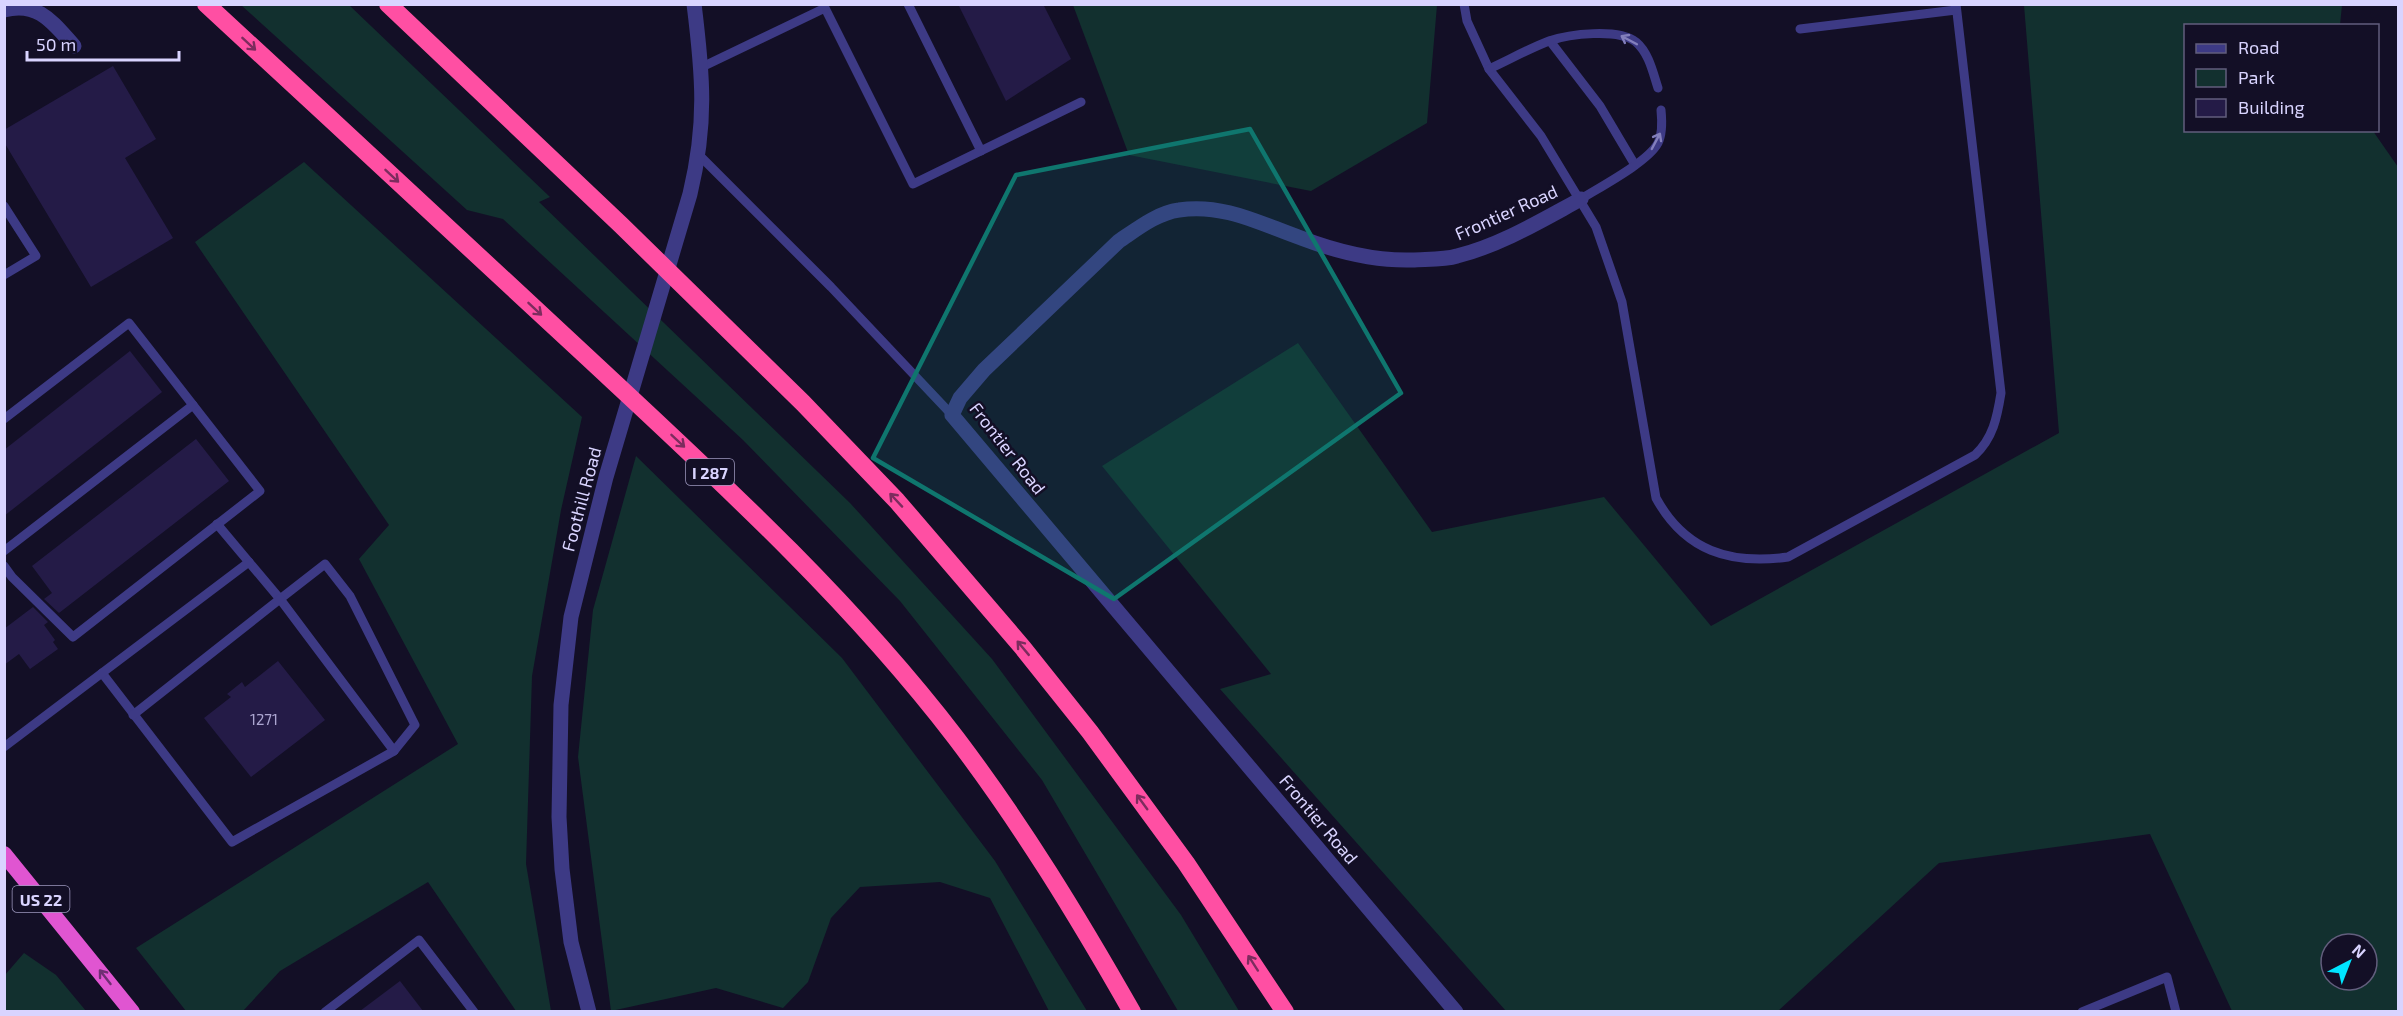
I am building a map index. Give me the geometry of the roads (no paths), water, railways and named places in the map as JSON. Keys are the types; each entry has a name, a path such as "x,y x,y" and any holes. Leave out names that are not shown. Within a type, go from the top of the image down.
{"highway":[{"name":"I 287","path":"206,4 706,467 834,596 955,737 987,780 1054,878 1132,1011"},
{"path":"388,4 803,403 897,501 1023,648 1090,732 1186,863 1285,1011"},
{"name":"US 22","path":"4,854 132,1011"}],"street":[{"name":"Foothill Road","path":"589,1011 571,942 562,869 559,750 561,705 571,617 606,477 690,194 699,155 703,115 702,66 694,4"},
{"path":"4,10 18,6 39,11 74,46"},
{"name":"Frontier Road","path":"1456,1011 952,415 960,398 984,370 1119,241 1144,224 1178,210 1216,209 1251,218 1303,239 1355,254 1410,260 1456,257 1513,235 1581,199"}],"lane":[{"path":"908,4 981,151"},
{"path":"1464,4 1467,21 1489,69 1541,136 1596,227 1622,303 1656,498 1665,515 1679,532 1706,548 1760,561 1788,557 1975,455 1986,444 1997,420 2001,393 1956,7 1800,29"},
{"path":"702,66 829,6 913,184 1082,102"},
{"path":"1489,69 1550,40 1588,34 1616,34 1635,42 1648,59 1658,88"},
{"path":"1550,40 1600,106 1635,165"},
{"path":"1581,199 1635,165 1658,144 1662,130 1661,110"},
{"path":"699,155 831,286 952,415"},
{"path":"4,206 36,256 4,275"},
{"path":"4,419 129,323 260,491 73,637 8,580 4,566"},
{"path":"4,550 193,405"},
{"path":"217,524 280,599 394,751"},
{"path":"4,747 249,562"},
{"path":"102,673 133,715 232,842 394,751 415,725 350,596 325,564 133,715"},
{"path":"325,1011 419,940 474,1011"},
{"path":"2082,1011 2166,977 2176,1011"}]}
